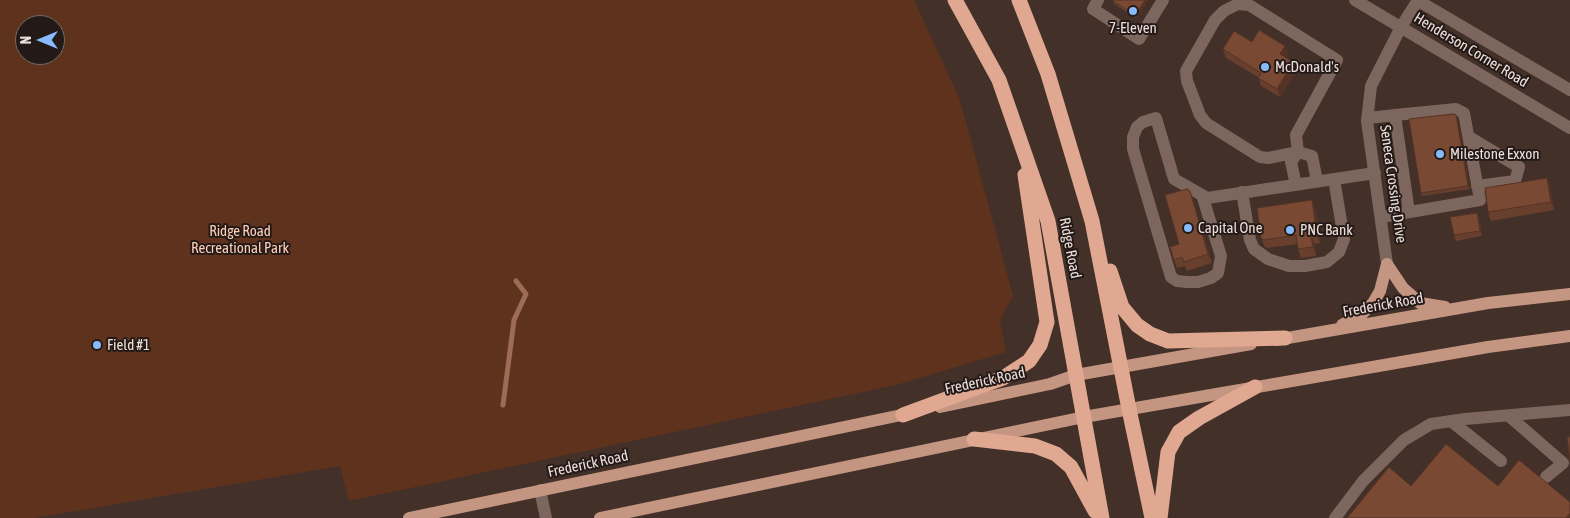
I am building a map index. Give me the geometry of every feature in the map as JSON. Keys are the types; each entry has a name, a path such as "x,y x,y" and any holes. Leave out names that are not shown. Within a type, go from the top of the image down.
{"highway":[{"name":"Ridge Road","path":"955,0 999,80 1048,221 1084,417 1100,518"},
{"name":"Ridge Road","path":"1019,0 1048,74 1092,220 1128,409 1152,518"},
{"path":"903,415 1003,378 1029,360 1040,345 1047,322 1020,139"},
{"path":"1092,220 1122,307 1137,325 1150,334 1168,342 1285,338"},
{"path":"1160,518 1168,452 1179,432 1199,418 1254,387"},
{"path":"974,439 1035,446 1056,454 1071,467 1100,518"}],"main road":[{"path":"1387,264 1403,288 1420,304 1458,309"},
{"path":"1335,330 1363,313 1373,304 1380,291 1387,264"},
{"name":"Frederick Road","path":"409,518 1050,384 1076,375 1120,366 1488,303 1570,294"},
{"path":"600,518 1084,417 1488,346 1570,336"}],"street":[{"path":"1098,0 1093,9 1139,39 1163,0"},
{"name":"Henderson Corner Road","path":"1355,0 1570,128"},
{"name":"Henderson Corner Road","path":"1417,0 1570,90"},
{"name":"Seneca Crossing Drive","path":"1387,264 1368,118 1371,86 1417,0"},
{"path":"1296,185 1291,162 1298,152 1296,135 1337,60 1249,5 1238,4 1224,10 1215,20 1186,71 1187,81 1200,115 1206,123 1260,157 1268,158 1298,152 1312,156 1317,181"},
{"path":"1368,118 1456,109 1464,113 1480,200 1380,216"},
{"path":"1395,115 1409,212"},
{"path":"1202,195 1221,256 1218,273 1211,278 1198,282 1176,281 1171,277 1134,149 1134,137 1137,127 1143,122 1156,118 1174,178 1207,198 1374,173"},
{"path":"1469,137 1519,167 1515,181 1477,186"},
{"path":"1242,192 1250,240 1254,249 1268,259 1289,266 1305,266 1327,262 1339,252 1344,239 1334,178"},
{"path":"1335,518 1363,481 1404,440 1431,424 1570,410"},
{"path":"1509,416 1563,463 1546,477"},
{"path":"1451,421 1501,461"},
{"path":"540,490 546,518"}],"green space":[{"name":"Ridge Road Recreational Park","path":"0,0 914,0 960,100 1013,296 1000,320 1006,352 896,385 349,501 340,466 35,518 0,518"}],"building":[{"name":"7-Eleven","path":"1113,0 1145,0 1135,15"},
{"name":"McDonald's","path":"1259,30 1285,46 1280,54 1293,62 1277,89 1258,78 1261,73 1223,49 1234,31 1252,42"},
{"name":"Milestone Exxon","path":"1456,115 1468,186 1421,193 1409,119"},
{"path":"1547,178 1551,202 1488,212 1485,188"},
{"name":"Capital One","path":"1187,189 1190,191 1208,254 1184,262 1182,257 1174,260 1170,247 1179,244 1165,195"},
{"name":"PNC Bank","path":"1312,200 1317,235 1311,236 1313,247 1298,249 1296,235 1264,240 1261,238 1257,208"},
{"path":"1477,213 1480,231 1454,235 1450,217"},
{"path":"1567,437 1570,437 1570,462"},
{"path":"1446,444 1498,486 1519,460 1570,502 1570,513 1566,518 1347,518 1389,467 1411,486"}],"waterway":[{"path":"503,405 514,320 526,294 516,281"}],"place":[{"name":"7-Eleven","path":"1133,11"},
{"name":"McDonald's","path":"1265,67"},
{"name":"Milestone Exxon","path":"1440,154"},
{"name":"Capital One","path":"1188,228"},
{"name":"PNC Bank","path":"1290,230"},
{"name":"Field #1","path":"97,345"}]}
